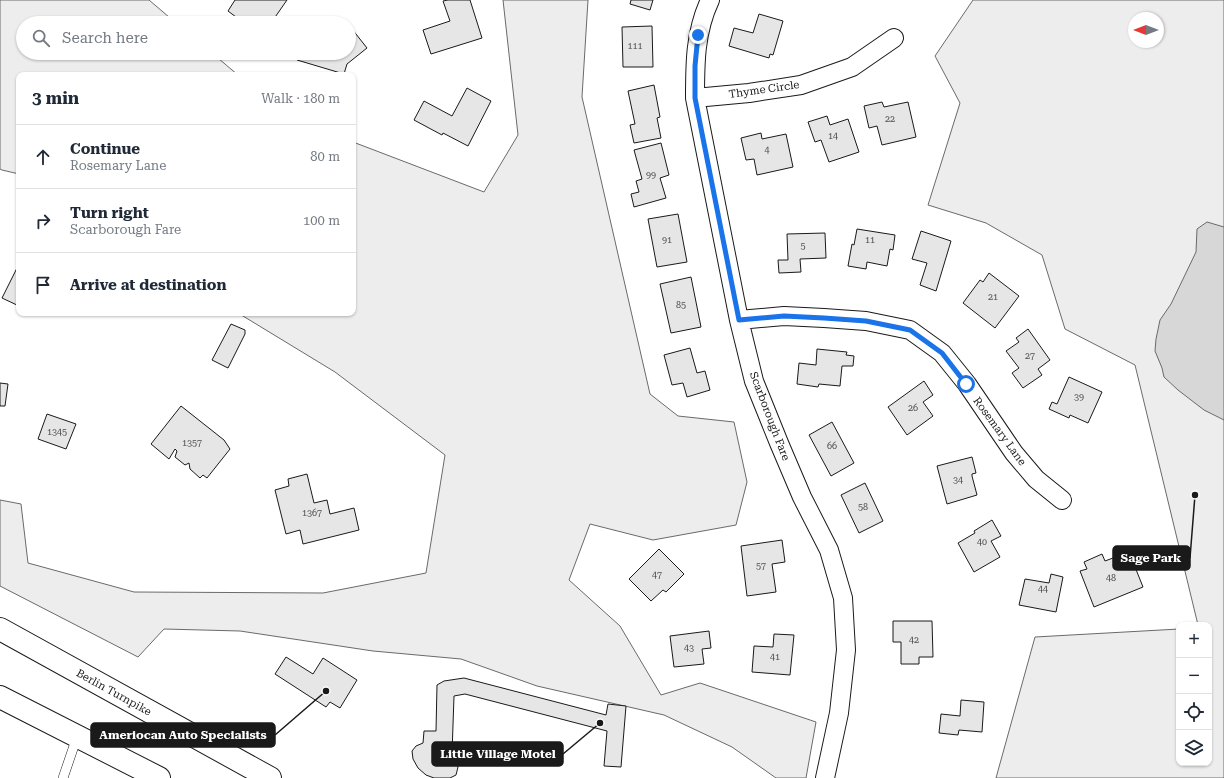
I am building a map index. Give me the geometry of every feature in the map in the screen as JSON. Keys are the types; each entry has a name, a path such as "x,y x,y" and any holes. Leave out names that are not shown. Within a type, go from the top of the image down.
{"highway":[{"name":"Berlin Turnpike","path":"0,629 270,778"},
{"path":"0,698 154,777"}],"street":[{"name":"Scarborough Fare","path":"710,0 698,35 695,66 695,98 739,320 754,381 802,497 829,550 843,598 846,650 839,713 825,778"},
{"name":"Thyme Circle","path":"695,98 749,93 801,85 852,67 894,38"},
{"name":"Rosemary Lane","path":"739,320 784,316 824,318 866,321 910,330 942,353 966,384 1014,453 1036,479 1062,500"}],"lane":[{"path":"63,778 77,737"}],"shaded area":[{"path":"0,0 149,0 168,16 16,16 16,60 220,60 234,72 16,72 16,173 0,169"},
{"path":"503,0 588,0 582,97 650,394 678,416 734,422 747,482 736,525 653,540 590,524 569,580 620,626 661,695 700,683 816,722 806,778 776,778 732,747 664,715 537,686 461,659 373,651 240,631 164,629 138,657 0,586 0,500 21,504 28,563 134,592 323,593 426,573 445,455 335,372 243,316 356,316 356,143 484,192 518,135"},
{"path":"973,0 1224,0 1224,778 996,778 1035,637 1176,629 1176,766 1212,766 1212,622 1197,622 1135,365 1065,329 1042,255 986,223 928,205 960,103 935,56"},
{"path":"1207,222 1224,227 1224,420 1204,410 1164,377 1155,351 1160,320 1171,304 1196,252 1197,229"}],"building":[{"path":"235,0 287,0 276,16 235,16 228,11"},
{"path":"470,0 482,38 431,54 423,30 450,21 443,1"},
{"path":"631,0 653,0 650,10 630,4"},
{"path":"759,14 783,21 773,55 770,54 769,58 729,46 734,28 753,33"},
{"path":"652,26 653,67 623,67 622,27"},
{"path":"356,34 367,48 356,57"},
{"path":"297,60 352,60 347,64 345,72 337,72"},
{"path":"654,85 660,117 657,118 661,138 634,143 630,125 635,124 628,91"},
{"path":"467,88 491,101 468,146 443,133 442,135 414,120 424,101 452,116"},
{"path":"882,102 884,107 908,102 916,137 882,145 877,126 869,128 864,106"},
{"path":"827,116 830,125 848,119 859,152 829,162 821,140 815,142 808,122"},
{"path":"761,133 762,139 786,134 793,167 757,175 754,159 746,160 741,138"},
{"path":"661,143 669,175 660,178 666,198 634,207 631,194 639,192 636,181 642,179 634,150"},
{"path":"678,214 687,262 657,267 648,219"},
{"path":"857,229 895,235 893,250 890,249 887,266 867,262 866,269 848,266 852,244 854,245"},
{"path":"921,231 951,241 936,291 920,285 927,263 912,259"},
{"path":"825,233 826,258 800,259 801,272 779,273 778,260 788,260 787,234"},
{"path":"16,270 16,305 2,298"},
{"path":"989,273 1019,296 995,328 963,303 980,280 983,282"},
{"path":"691,277 701,327 671,333 660,284"},
{"path":"231,324 245,330 245,334 228,368 212,360"},
{"path":"1028,329 1050,360 1038,369 1042,375 1023,388 1012,373 1019,368 1006,351 1019,342 1016,338"},
{"path":"690,348 697,373 705,371 710,390 687,397 683,383 672,385 664,355"},
{"path":"817,349 847,352 846,355 854,356 853,366 842,366 840,386 819,384 818,387 797,384 799,363 816,365"},
{"path":"1069,377 1102,392 1088,423 1070,415 1069,418 1049,409 1052,402 1057,404"},
{"path":"924,381 933,395 923,402 933,416 907,435 888,407"},
{"path":"0,383 8,384 5,406 0,406"},
{"path":"181,406 224,440 230,449 207,478 203,475 200,478 190,469 189,463 185,465 175,457 177,451 175,449 169,459 151,444"},
{"path":"47,414 76,424 66,449 38,439"},
{"path":"832,422 854,463 831,476 809,435"},
{"path":"972,457 976,473 972,474 972,476 977,495 947,504 937,466"},
{"path":"307,474 314,503 327,500 330,514 354,508 359,530 303,544 300,530 286,534 275,490 289,486 288,479"},
{"path":"865,483 883,521 859,533 841,495"},
{"path":"992,520 1001,536 991,541 1000,557 974,572 958,543 975,533 974,531"},
{"path":"782,540 785,562 772,564 776,592 747,596 741,546"},
{"path":"659,549 684,574 666,592 663,590 651,601 629,579"},
{"path":"1129,552 1143,587 1094,607 1080,571 1087,569 1084,562 1102,554 1105,561"},
{"path":"1051,574 1063,577 1056,612 1019,605 1025,579 1049,583"},
{"path":"893,621 932,621 933,657 919,657 919,664 901,664 901,642 893,642"},
{"path":"709,631 711,648 702,649 704,664 674,667 670,636"},
{"path":"774,634 794,635 790,675 752,672 754,646 773,647"},
{"path":"286,657 313,674 323,658 357,680 340,708 330,702 326,707 275,674"},
{"path":"464,678 606,715 608,704 626,706 621,767 604,766 607,731 465,694 454,696 452,754 458,767 456,775 450,778 434,778 426,775 418,768 413,759 412,751 416,746 423,743 424,731 436,731 437,685 444,681"},
{"path":"961,700 984,702 982,732 959,730 958,735 939,733 941,714 960,716"}],"place":[{"name":"Sage Park","path":"1195,495"},
{"name":"Ameriocan Auto Specialists","path":"326,691"},
{"name":"Little Village Motel","path":"600,723"}],"route":[{"path":"698,35 695,66 695,98 739,320 784,316 824,318 866,321 910,330 942,353 966,384"}]}
